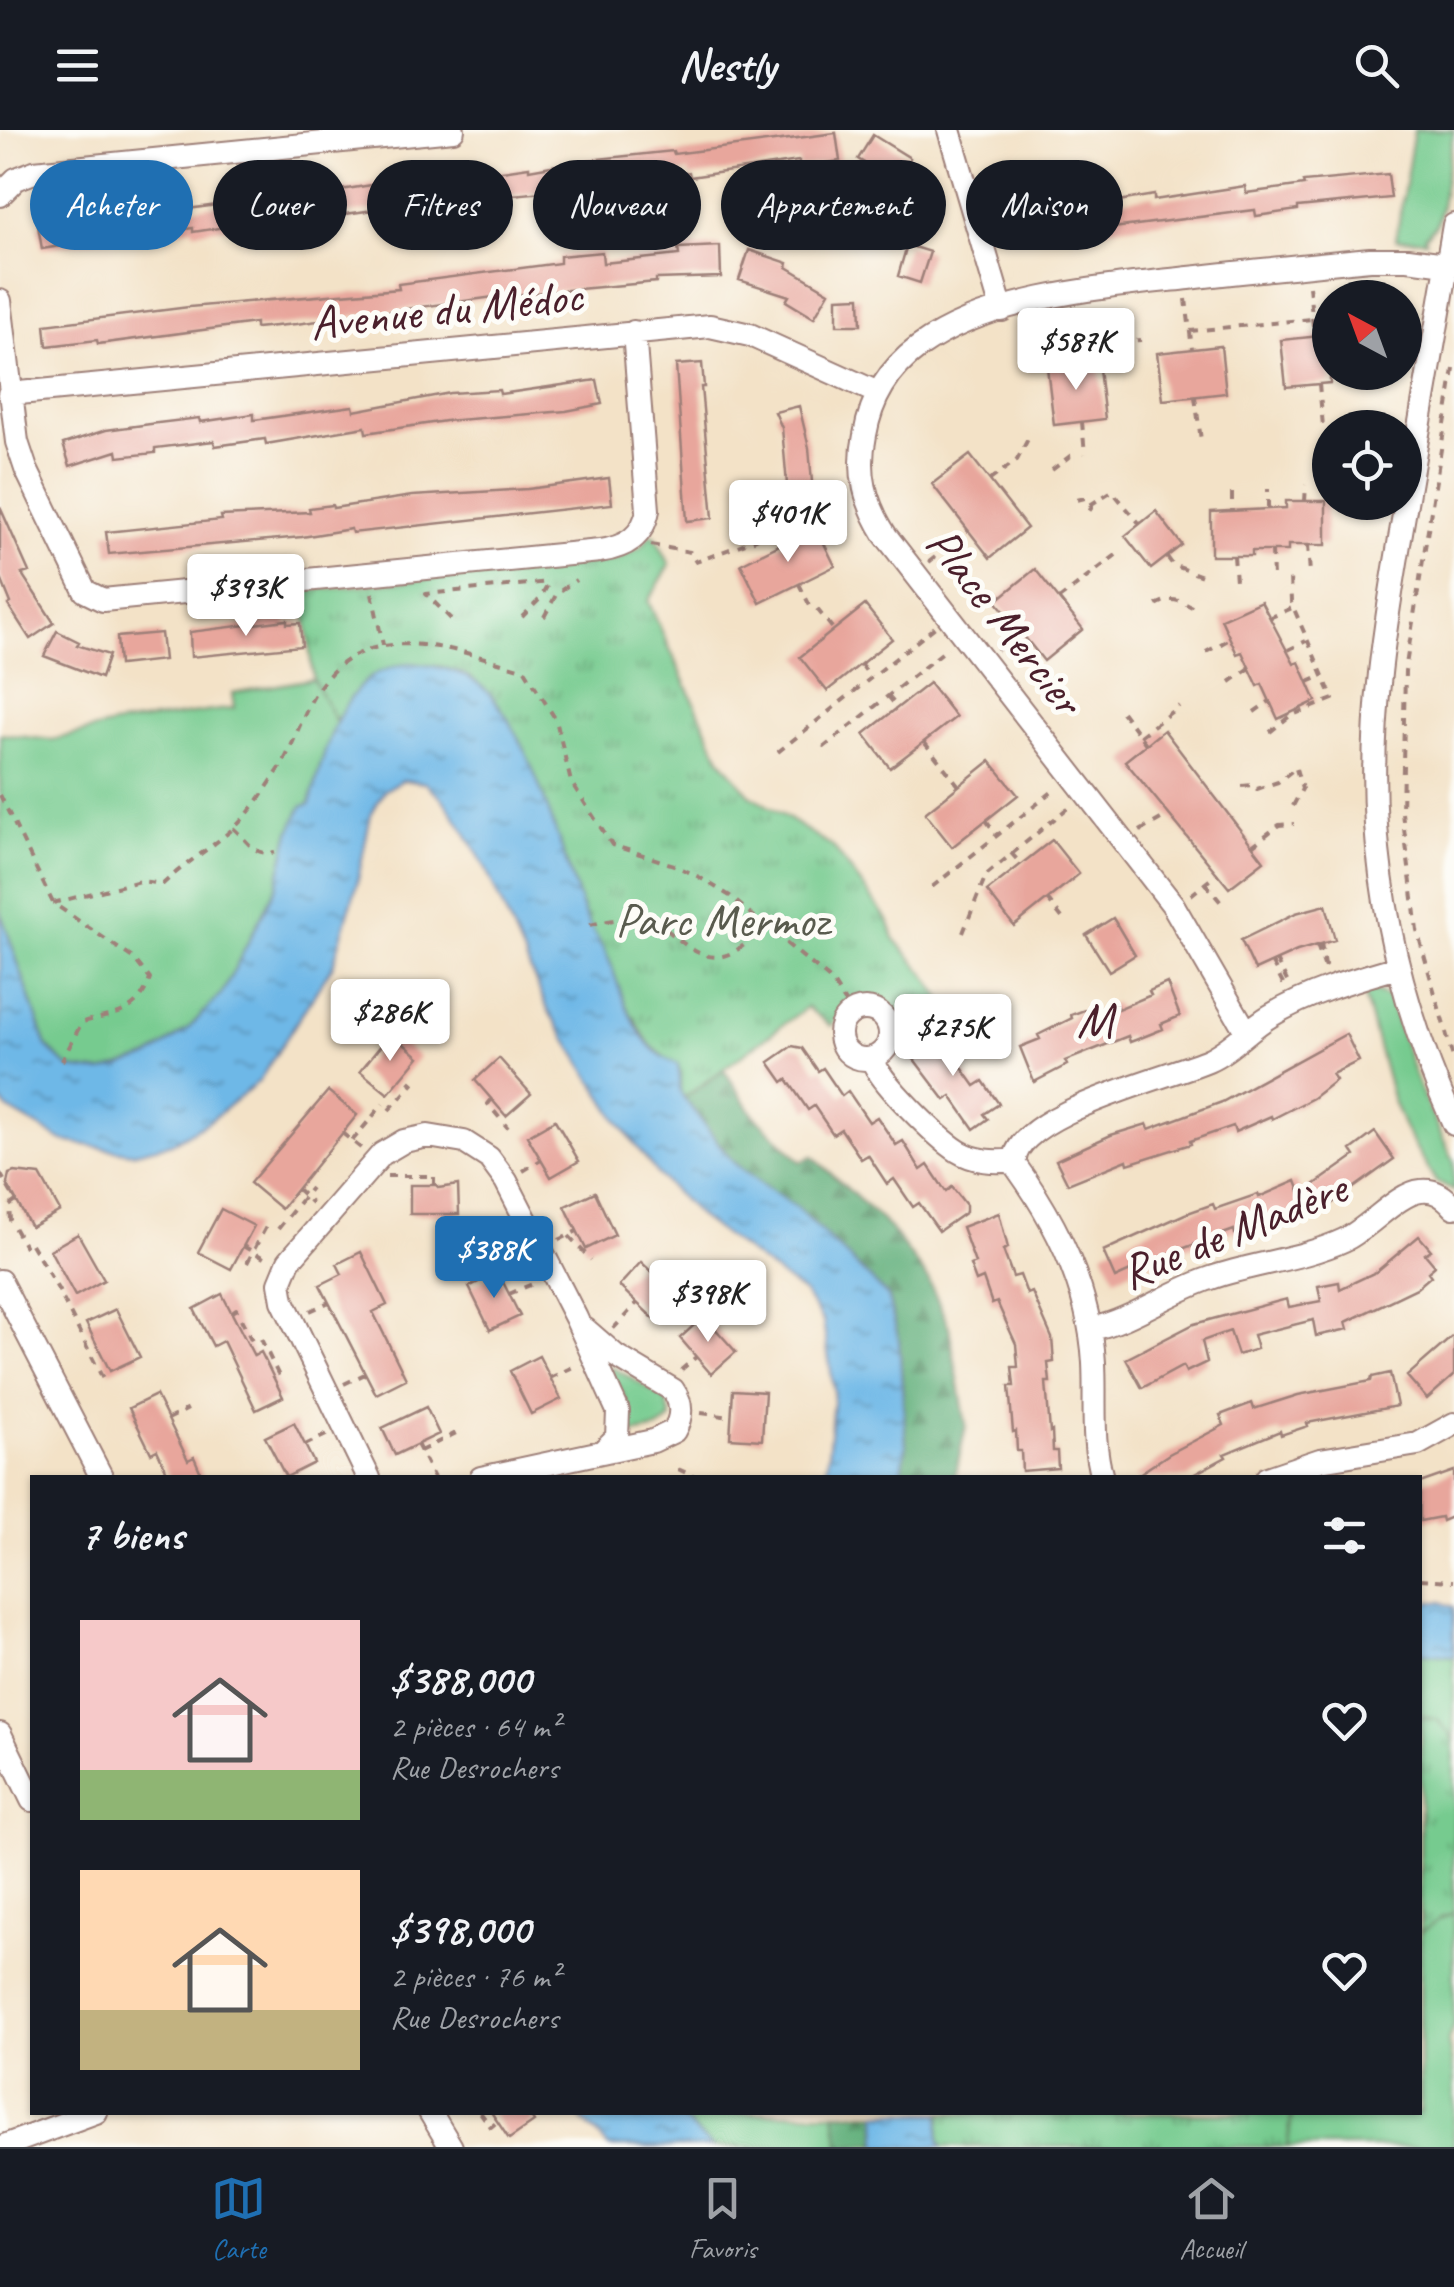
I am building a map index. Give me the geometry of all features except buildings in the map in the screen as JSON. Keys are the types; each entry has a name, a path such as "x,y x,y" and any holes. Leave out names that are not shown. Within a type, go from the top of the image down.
{"street":[{"path":"0,196 16,179 34,172 453,130"},
{"path":"949,130 1002,310"},
{"path":"1454,225 1451,264 1395,569 1376,718 1376,824 1384,897 1398,968 1423,1051 1454,1124"},
{"name":"Place Mercier","path":"1247,1032 1174,905 886,536 868,504 860,468 866,424 878,394 898,366 928,342 1002,310 1118,285 1258,270 1370,259 1451,264"},
{"path":"0,301 16,442 26,469 81,583 92,596 112,600 619,548 642,530 648,510 634,332"},
{"name":"Avenue du Médoc","path":"10,394 723,326 878,394"},
{"path":"1013,1160 1029,1136 1054,1120 1121,1089 1205,1062 1272,1015 1316,993 1398,968"},
{"path":"860,1010 876,1012 887,1024 889,1041 872,1058 856,1058 840,1040 842,1025 860,1010"},
{"path":"872,1058 884,1082 958,1151 990,1161 1013,1160"},
{"path":"368,1475 283,1301 280,1282 284,1270 382,1154 404,1141 428,1136 464,1142 492,1160 506,1181 596,1350 618,1411 617,1437 602,1452"},
{"path":"1013,1160 1062,1245 1091,1329 1096,1448 1101,1475"},
{"name":"Rue de Madère","path":"1091,1329 1212,1278 1332,1245 1368,1226 1412,1193 1421,1190 1440,1194 1454,1207"},
{"path":"0,1281 100,1475"},
{"path":"495,1475 666,1438 674,1431 681,1411 673,1390 596,1350"},
{"path":"1277,1475 1320,1460 1418,1444 1454,1424"},
{"path":"0,1734 30,1796"},
{"path":"2,2147 88,2115"},
{"path":"432,2115 451,2147"}],"path":[{"path":"1190,331 1312,318 1308,283"},
{"path":"1186,295 1192,349"},
{"path":"1068,312 1075,364"},
{"path":"1072,346 1142,340"},
{"path":"1454,370 1404,671 1402,813 1417,930 1454,1061"},
{"path":"1195,396 1201,440"},
{"path":"1082,422 1086,454"},
{"path":"990,480 1017,460 1028,439"},
{"path":"1052,470 1077,455"},
{"path":"1305,501 1306,485"},
{"path":"1268,489 1268,508"},
{"path":"1085,516 1090,505 1112,492 1140,524"},
{"path":"1232,494 1232,512"},
{"path":"1077,500 1085,498 1090,505"},
{"path":"634,538 690,552 696,562 756,539 784,513 868,504"},
{"path":"769,527 780,545"},
{"path":"928,563 968,530"},
{"path":"1308,545 1310,574"},
{"path":"1272,551 1273,578"},
{"path":"1059,599 1116,555"},
{"path":"1234,556 1236,581"},
{"path":"1167,557 1174,565 1202,576"},
{"path":"368,574 384,645"},
{"path":"1270,732 1290,716 1333,699 1293,607 1290,576"},
{"path":"451,618 426,594 550,579 522,617"},
{"path":"544,617 552,602 576,580"},
{"path":"799,584 815,611 834,630"},
{"path":"541,594 552,602"},
{"path":"1156,606 1167,599 1192,607"},
{"path":"1268,618 1293,607"},
{"path":"778,752 871,678 956,626"},
{"path":"822,748 888,695 956,626"},
{"path":"997,650 1020,631"},
{"path":"1206,652 1230,639"},
{"path":"1288,650 1308,640"},
{"path":"53,903 140,880 163,884 233,828 280,768 312,699 344,662 384,645 436,645 525,670 556,720 571,782 612,845 674,865 730,896 831,980 852,1013"},
{"path":"861,664 871,678"},
{"path":"1230,682 1250,668"},
{"path":"1308,682 1322,676"},
{"path":"888,695 898,708"},
{"path":"1254,712 1270,701"},
{"path":"1140,736 1179,706"},
{"path":"1122,712 1146,744"},
{"path":"924,742 959,786"},
{"path":"1293,806 1302,789 1294,762"},
{"path":"1242,786 1253,785 1257,790 1278,782 1294,769"},
{"path":"932,888 997,834 1080,784"},
{"path":"963,933 982,882 992,868 1080,784"},
{"path":"0,796 53,903 134,960 150,979 144,998 125,1012 82,1022 62,1061"},
{"path":"1140,831 1168,816"},
{"path":"986,820 997,834"},
{"path":"1252,846 1280,825 1294,824"},
{"path":"233,828 256,852 275,852"},
{"path":"1012,853 1021,864"},
{"path":"1189,897 1218,873"},
{"path":"1205,883 1223,905"},
{"path":"1047,899 1067,924"},
{"path":"590,925 635,917 658,922 692,952 712,958 728,956 742,948 765,926"},
{"path":"1274,962 1290,988 1288,991 1274,962"},
{"path":"389,1110 413,1084 404,1076"},
{"path":"492,1100 488,1104 508,1128"},
{"path":"352,1141 383,1104"},
{"path":"0,1173 16,1202 9,1206 10,1220 46,1268 104,1382"},
{"path":"387,1176 434,1176 434,1185"},
{"path":"278,1228 311,1188"},
{"path":"247,1263 269,1220"},
{"path":"569,1236 591,1260"},
{"path":"243,1246 284,1270"},
{"path":"46,1268 56,1262"},
{"path":"509,1294 554,1274"},
{"path":"58,1289 68,1284"},
{"path":"550,1378 596,1350 637,1303"},
{"path":"232,1312 236,1310 253,1342"},
{"path":"82,1339 92,1335"},
{"path":"261,1339 278,1374 273,1376"},
{"path":"95,1365 105,1361"},
{"path":"168,1419 188,1409"},
{"path":"681,1411 731,1416"},
{"path":"420,1451 456,1433"},
{"path":"417,1444 432,1475"},
{"path":"678,1469 691,1475"},
{"path":"1422,1579 1454,1580"},
{"path":"482,2115 491,2127 497,2122"}],"green space":[{"path":"1414,130 1454,130 1439,217 1426,240 1396,239"},
{"name":"Parc Mermoz","path":"651,534 670,565 648,601 720,758 749,794 833,847 888,920 894,938 952,1014 898,1043 894,1017 873,1000 846,1005 831,1026 807,1007 684,1098 680,1070 650,1045 619,995 611,965 586,918 529,762 511,725 472,678 444,667 410,663 350,699 337,723 313,679 303,591 616,560 642,546"},
{"path":"313,679 337,723 310,804 290,832 277,885 223,992 188,1029 149,1057 102,1072 69,1068 47,1047 0,911 0,734 52,740 113,725 234,708 232,693"},
{"path":"1370,989 1388,997 1419,1087 1454,1162 1454,1191 1436,1182 1405,1130 1393,1101 1363,991"},
{"path":"724,1070 753,1114 801,1162 812,1156 890,1228 928,1279 949,1327 966,1425 955,1475 901,1475 906,1446 899,1341 887,1295 733,1162 684,1098"},
{"path":"612,1367 666,1399 671,1419 658,1429 633,1434"},
{"path":"1422,1653 1454,1656 1454,1738 1437,1720 1422,1716"},
{"path":"1422,1716 1437,1720 1454,1738 1454,1913 1422,1932"},
{"path":"1454,1913 1454,2023 1448,2041 1454,2076 1454,2147 1287,2147 1292,2115 1422,2115 1422,1932"},
{"path":"679,2115 835,2115 840,2147 712,2147"},
{"path":"835,2115 877,2115 877,2144 840,2147"},
{"path":"940,2115 1292,2115 1287,2147 942,2147"}],"water":[{"path":"410,663 461,674 487,691 503,710 531,764 584,913 643,1037 653,1049 678,1064 680,1091 733,1162 796,1207 887,1295 899,1340 906,1446 901,1475 826,1475 834,1391 823,1321 804,1293 701,1218 658,1175 616,1118 549,1012 485,867 442,798 425,783 403,780 385,790 371,814 357,884 333,965 259,1081 211,1120 172,1143 132,1153 63,1141 9,1110 0,1100 0,911 47,1047 69,1068 102,1072 149,1057 188,1029 223,992 277,885 290,832 302,806 310,804 339,717 359,688 385,670"},
{"path":"1422,1602 1454,1607 1454,1656 1422,1653"},
{"path":"578,2115 679,2115 712,2147 609,2147"},
{"path":"877,2115 940,2115 942,2147 878,2147"}],"district":[{"name":"M","path":"1096,1018"}]}
